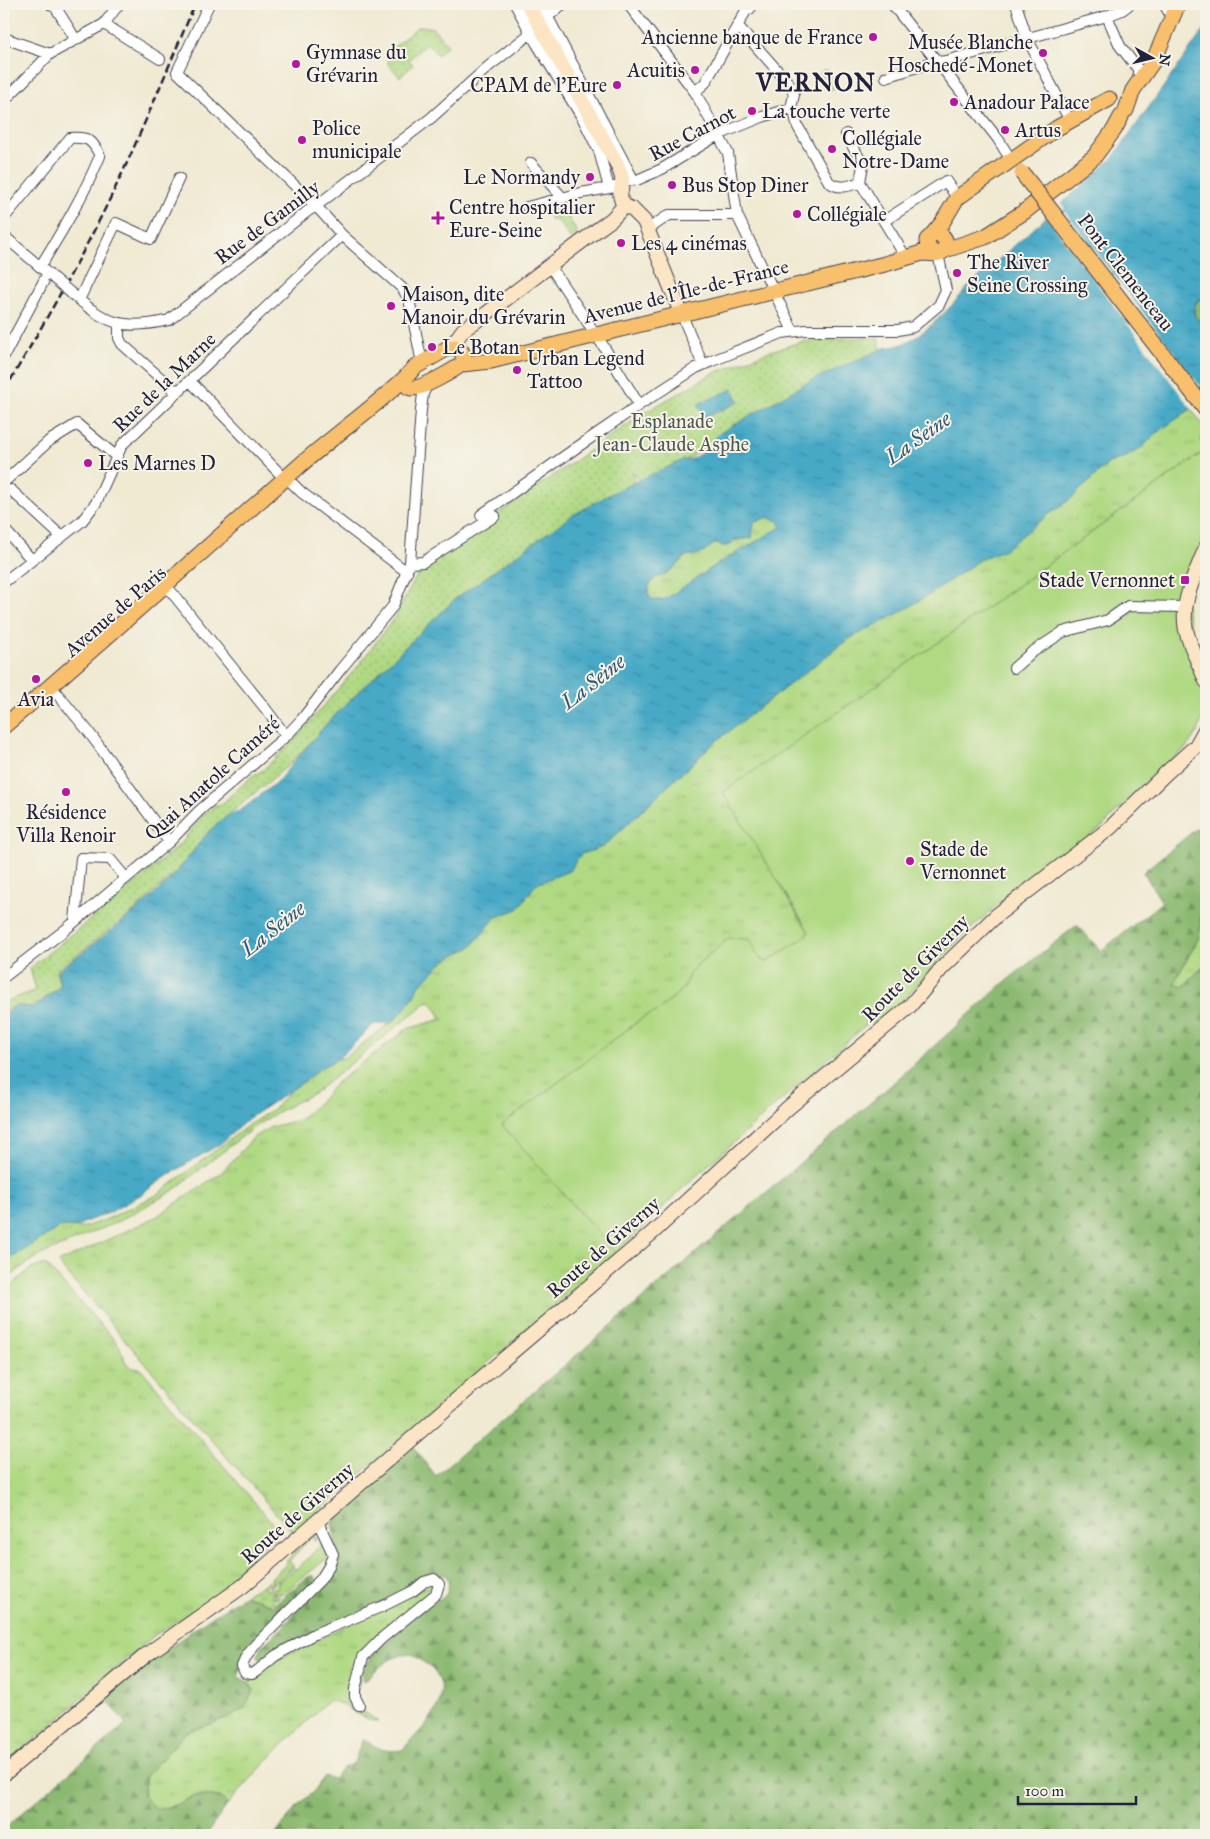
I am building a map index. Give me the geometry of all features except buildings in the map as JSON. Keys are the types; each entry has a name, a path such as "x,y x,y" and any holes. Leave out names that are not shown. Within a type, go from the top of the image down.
{"main road":[{"path":"528,4 615,160 624,183 619,193 624,206 637,213 644,221 682,313"},
{"path":"1172,17 1138,72 1111,108 1110,127 1106,140 1090,161 1024,212 985,237 941,241 957,198 1029,146 1070,121 1111,108 1133,90 1154,60 1172,17"},
{"name":"Pont Clemenceau","path":"1012,160 1206,410"},
{"path":"459,354 463,330 550,266 612,218 624,206"},
{"name":"Avenue de l'Île-de-France","path":"872,266 902,251 941,241"},
{"name":"Avenue de l'Île-de-France","path":"459,354 428,384 408,383 410,371 422,363 459,354 476,363 510,356 595,333 922,253 941,241"},
{"name":"Avenue de Paris","path":"4,726 52,688 167,587 285,479 353,421 392,391 408,383"},
{"path":"1206,547 1188,592 1184,620 1186,632 1206,681"},
{"name":"Avenue de Paris","path":"4,735 52,688"},
{"name":"Route de Giverny","path":"4,1774 139,1661 243,1586 652,1232 788,1107 909,1007 942,968 997,915 1110,828 1196,746 1206,728"}],"street":[{"path":"50,4 56,8 76,40"},
{"path":"4,101 50,54 104,24 119,4"},
{"path":"209,4 203,27 177,72 316,206 342,235 402,288 411,305 422,363"},
{"path":"515,4 540,24"},
{"path":"540,24 541,4"},
{"name":"Rue de Gamilly","path":"119,324 144,326 169,320 308,210 316,206 431,118 563,4"},
{"path":"628,4 695,92 728,153 737,215 793,331"},
{"path":"695,92 705,83 747,9 750,9 753,4"},
{"path":"892,4 1012,160"},
{"path":"1016,4 1026,38 1070,121"},
{"path":"886,77 930,63 938,63 1107,16 1122,10 1130,4"},
{"path":"1164,4 1172,17"},
{"path":"1107,16 1120,46 1138,68 1138,72"},
{"path":"104,24 160,59"},
{"path":"738,26 792,87 794,95 791,108 795,114 796,125 829,182 833,186 842,187 860,182"},
{"path":"4,38 50,54"},
{"name":"Rue Carnot","path":"527,207 624,183 662,169 718,135 762,117 791,108"},
{"path":"846,134 863,165 860,182 902,251"},
{"path":"4,218 70,138 84,138 94,143 100,156 92,176 72,214 47,272 4,356"},
{"path":"531,163 562,198"},
{"path":"75,297 116,223 151,238 179,178"},
{"path":"884,221 946,181 957,198"},
{"path":"647,230 669,215 737,215"},
{"name":"Rue de la Marne","path":"4,582 82,521 96,503 122,445 342,235"},
{"path":"4,236 75,297 103,318 119,324 119,338 122,344 173,389 181,390"},
{"path":"190,381 285,479 408,568 423,562 495,516 481,515 639,405 703,365 773,336 793,331 881,331 909,329 916,325 939,305 946,290 941,241"},
{"path":"550,266 595,333 639,405"},
{"path":"682,313 703,365"},
{"path":"408,383 419,399 421,410"},
{"name":"Quai Anatole Caméré","path":"4,977 75,921 125,877 169,842 199,811 286,736 302,719 393,606 408,568 421,410 428,384"},
{"path":"62,537 7,486 49,442 78,424 116,457"},
{"path":"4,529 32,560"},
{"path":"167,587 266,708 286,736"},
{"path":"1014,668 1031,653 1063,632 1108,620 1128,606 1185,607"},
{"path":"52,688 88,731 169,842"},
{"path":"75,921 81,858 110,859 125,877"},
{"path":"318,1522 333,1554 329,1566 320,1579 255,1645 242,1666 245,1673 252,1674 275,1656 314,1634 383,1606 413,1591 424,1582 434,1579 438,1581 436,1594 382,1638 363,1657 355,1689 355,1697 359,1705"}],"green space":[{"path":"417,27 433,28 448,45 438,55 427,43 409,60 413,65 400,77 388,64 389,51"},
{"path":"823,70 827,70 838,83 837,88 827,90 822,85 820,73"},
{"path":"560,203 578,234 571,239 558,221 551,220 547,207"},
{"path":"1206,295 1206,325 1203,325 1195,317 1194,306 1199,299"},
{"name":"Esplanade Jean-Claude Asphe","path":"878,338 881,350 760,410 688,459 639,483 634,473 632,473 635,482 587,507 441,613 347,703 291,763 209,831 178,870 137,909 56,971 60,986 33,1007 16,1005 4,1012 4,1002 36,990 30,968 144,876 181,843 203,815 214,806 223,803 252,776 263,770 292,742 359,665 395,617 419,572 495,516 644,413 712,374 767,352 801,342"},
{"path":"1191,409 1206,429 1201,440 1206,450 955,631 785,895 809,932 801,940 765,963 756,953 749,939 689,974 684,988 657,1012 645,1016 503,1125 616,1253 293,1533 58,1263 156,1217 221,1173 254,1137 271,1127 299,1120 320,1102 335,1084 407,1029 442,1019 432,1003 428,1001 316,1092 257,1125 171,1192 115,1223 45,1253 27,1263 4,1282 4,1263 59,1227 82,1228 105,1220 157,1195 246,1127 276,1107 292,1089 320,1068 344,1058 398,1017 415,995 417,988 442,963 470,948 496,917 518,909 535,884 569,871 581,854 603,847 715,742 847,640 932,593 979,560 1005,549 1068,501 1109,463 1128,456"},
{"name":"Stade de Vernonnet","path":"1206,450 1206,525 1183,592 1203,686 1205,709 1198,731 1186,748 1152,776 1102,827 1003,900 956,942 883,1022 869,1022 685,1186 616,1253 502,1125 645,1016 657,1012 684,988 689,974 699,963 729,938 749,939 756,953 765,963 801,940 809,932 723,792 955,631"},
{"path":"767,517 778,521 781,527 719,563 664,600 654,600 648,596 649,586 655,578 664,575 680,563 685,556 705,552 713,544 751,538 753,523"},
{"path":"1206,821 1206,918 1201,926 1198,939 1174,983 1183,987 1206,963 1206,1835 275,1835 325,1776 333,1779 343,1768 354,1763 363,1738 381,1749 391,1751 402,1750 427,1723 440,1701 439,1679 427,1664 412,1654 396,1657 388,1661 363,1681 364,1668 376,1651 425,1606 444,1597 448,1592 449,1580 445,1575 438,1575 428,1579 266,1661 259,1659 258,1655 261,1647 281,1629 339,1562 332,1522 411,1444 436,1476 890,1086 1005,982 1077,925 1101,951 1162,902 1143,872"},
{"path":"1206,918 1206,963 1183,987 1174,983 1198,939 1201,926"},
{"path":"45,1264 119,1345 126,1363 132,1368 141,1369 280,1532 249,1558 245,1569 201,1606 155,1635 4,1766 4,1292 29,1270"},
{"path":"312,1534 317,1539 315,1541 311,1537 289,1561 294,1567 267,1588 272,1582 271,1578 286,1565 286,1561"},
{"path":"323,1543 329,1552 326,1559 282,1594 273,1595 278,1582 297,1569"},
{"path":"313,1575 316,1581 247,1652 238,1677 248,1682 254,1690 243,1710 214,1723 186,1732 146,1776 143,1796 157,1810 178,1804 194,1796 220,1797 228,1804 206,1835 4,1835 4,1829 126,1724 104,1696 208,1619 244,1596 258,1599 272,1606"},
{"path":"269,1581 264,1587 265,1590 275,1587 270,1596 280,1596 269,1605 258,1599 244,1596"},
{"path":"431,1586 436,1588 365,1653 355,1703 378,1722 372,1721 329,1700 274,1753 228,1804 220,1797 194,1796 178,1804 157,1810 143,1796 146,1776 186,1732 214,1723 243,1710 254,1690 248,1682 255,1679 269,1666 288,1654 423,1588"}],"water":[{"name":"La Seine","path":"1206,27 1206,295 1196,302 1193,311 1199,322 1206,325 1206,394 1192,408 1155,434 1144,446 1128,456 1109,463 1068,501 1005,549 979,560 932,593 899,613 847,640 715,742 603,847 581,854 569,871 536,884 518,909 496,917 470,948 442,963 417,988 415,995 398,1017 390,1023 374,1024 338,1059 320,1068 308,1079 249,1118 220,1144 173,1172 140,1195 109,1213 85,1222 78,1227 60,1227 4,1263 4,1014 16,1006 34,1008 61,986 57,972 152,897 223,819 240,811 278,781 327,723 455,599 571,516 614,492 683,460 690,460 702,453 720,433 808,382 884,348 908,342 930,326 968,287 1112,159","holes":["767,517 778,521 781,527 719,563 664,600 654,600 648,596 649,586 655,578 664,575 680,563 685,556 700,554 713,544 718,543 722,546 728,546 735,540 752,538 754,523"]},
{"path":"733,389 739,402 704,418 698,404"}],"pier":[{"path":"1061,202 1065,207 1063,209 1206,394 1206,398 1193,411 1047,217 1044,217"}],"railway":[{"path":"4,391 55,304 102,215 131,154 195,4"}],"place":[{"name":"Ancienne banque de France","path":"873,37"},
{"name":"Musée Blanche Hoschedé-Monet","path":"1043,53"},
{"name":"Gymnase du Grévarin","path":"296,64"},
{"name":"Acuitis","path":"695,70"},
{"name":"CPAM de l'Eure","path":"617,85"},
{"name":"Anadour Palace","path":"954,102"},
{"name":"La touche verte","path":"752,111"},
{"name":"Artus","path":"1005,130"},
{"name":"Police municipale","path":"302,140"},
{"name":"Collégiale Notre-Dame","path":"832,149"},
{"name":"Le Normandy","path":"590,177"},
{"name":"Bus Stop Diner","path":"672,185"},
{"name":"Collégiale","path":"797,214"},
{"name":"Centre hospitalier Eure-Seine","path":"438,218"},
{"name":"Les 4 cinémas","path":"621,243"},
{"name":"The River Seine Crossing","path":"957,273"},
{"name":"Maison, dite Manoir du Grévarin","path":"391,306"},
{"name":"Le Botan","path":"432,347"},
{"name":"Urban Legend Tattoo","path":"517,370"},
{"name":"Les Marnes D","path":"88,463"},
{"name":"Stade Vernonnet","path":"1185,580"},
{"name":"Avia","path":"36,679"},
{"name":"Résidence Villa Renoir","path":"66,792"},
{"name":"Stade de Vernonnet","path":"910,861"}],"district":[{"name":"VERNON","path":"816,82"}]}
